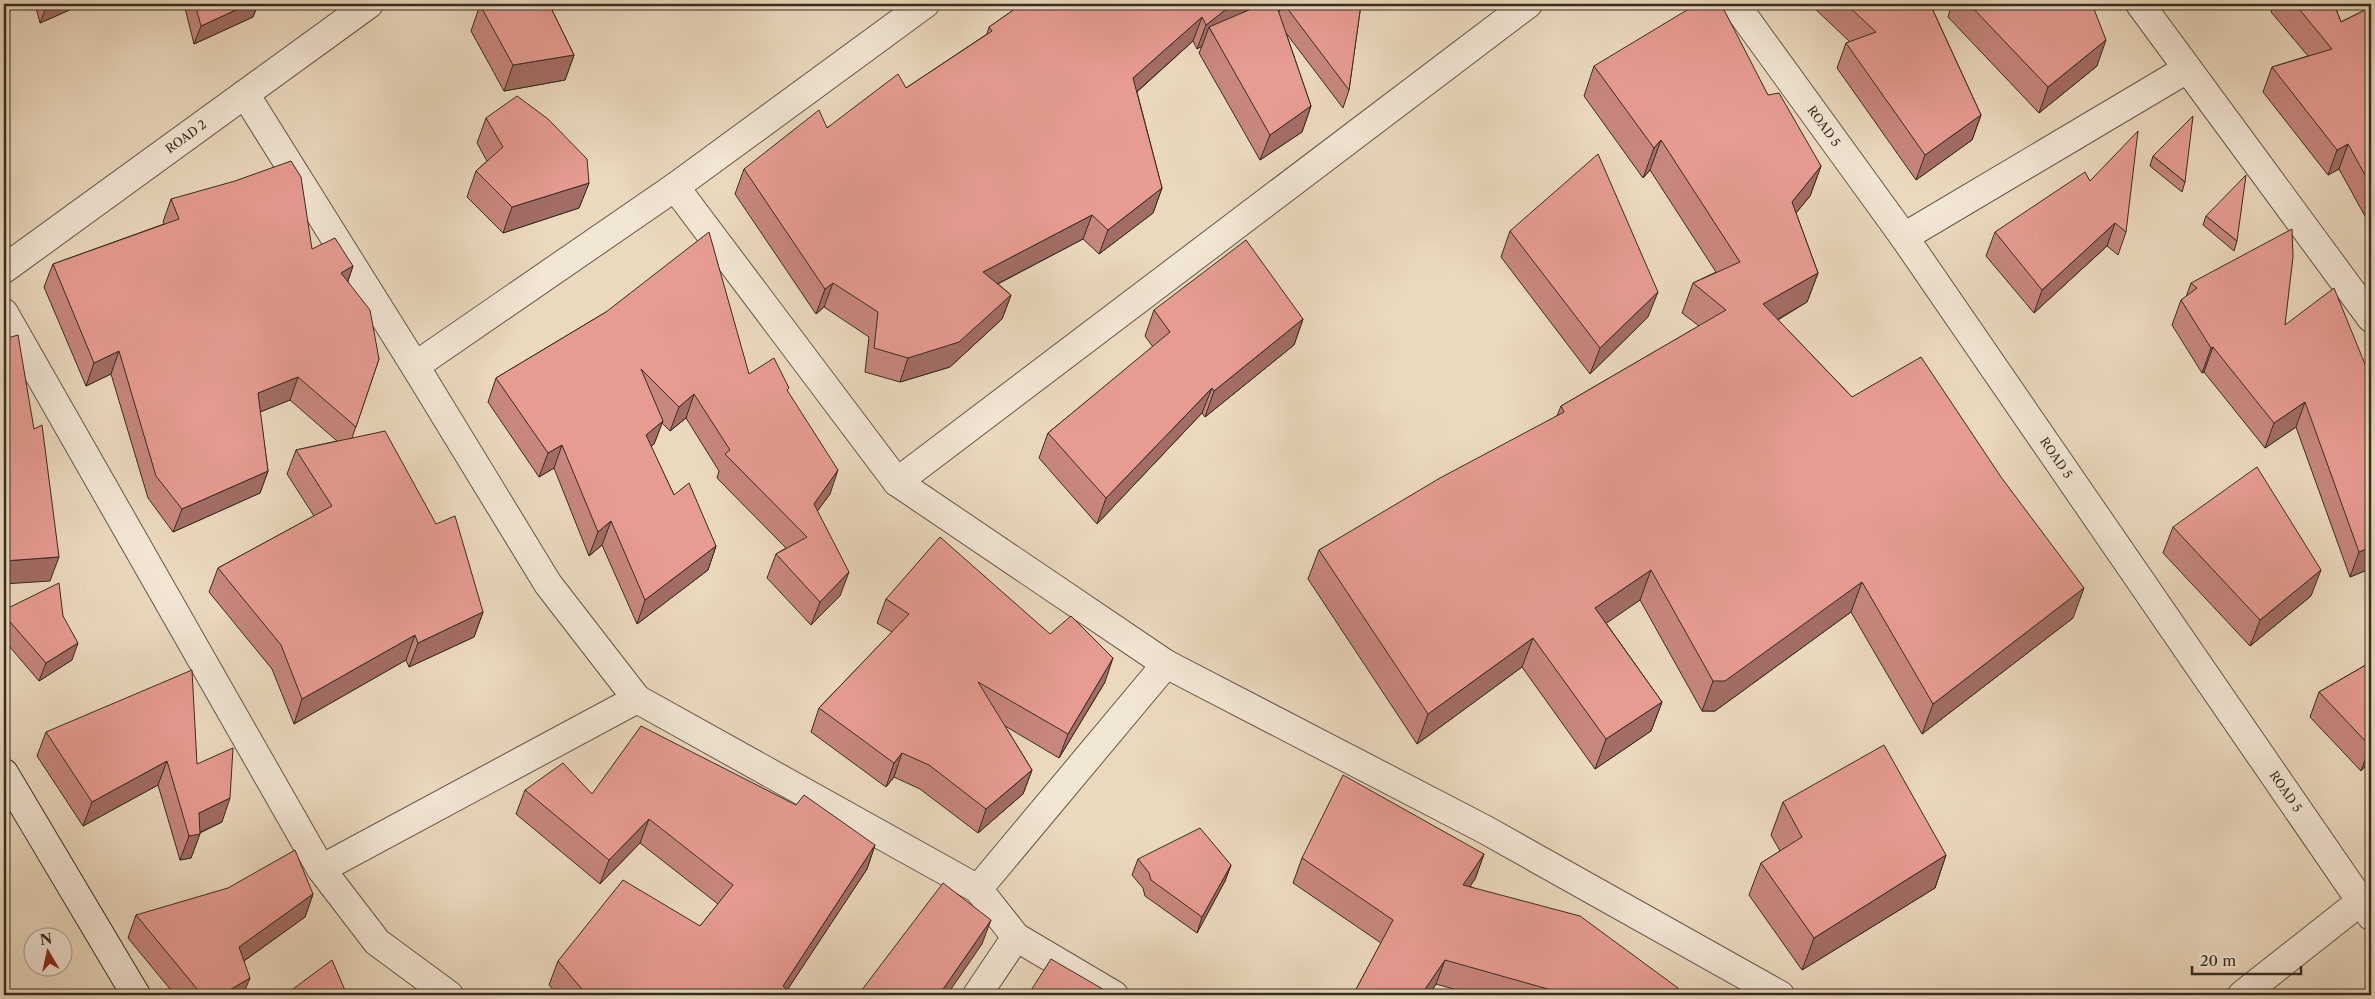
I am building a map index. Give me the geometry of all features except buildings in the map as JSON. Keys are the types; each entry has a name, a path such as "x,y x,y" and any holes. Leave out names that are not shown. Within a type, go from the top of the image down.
{"street":[{"name":"ROAD 2","path":"4,269 369,4"},
{"path":"415,366 675,187 925,4"},
{"path":"896,482 1528,4"},
{"name":"ROAD 5","path":"1735,4 1904,237 2366,909"},
{"path":"2140,4 2371,318"},
{"path":"1904,237 2187,69"},
{"path":"245,94 415,366 548,584 637,699 978,889 1016,937 1114,995"},
{"path":"675,187 896,482 1166,664 1484,830 1780,995"},
{"path":"4,313 322,869 377,942 449,995"},
{"path":"978,889 1166,664"},
{"path":"322,869 637,699"},
{"path":"4,774 136,995"},
{"path":"2242,995 2366,909"},
{"path":"977,995 1016,937"}]}
